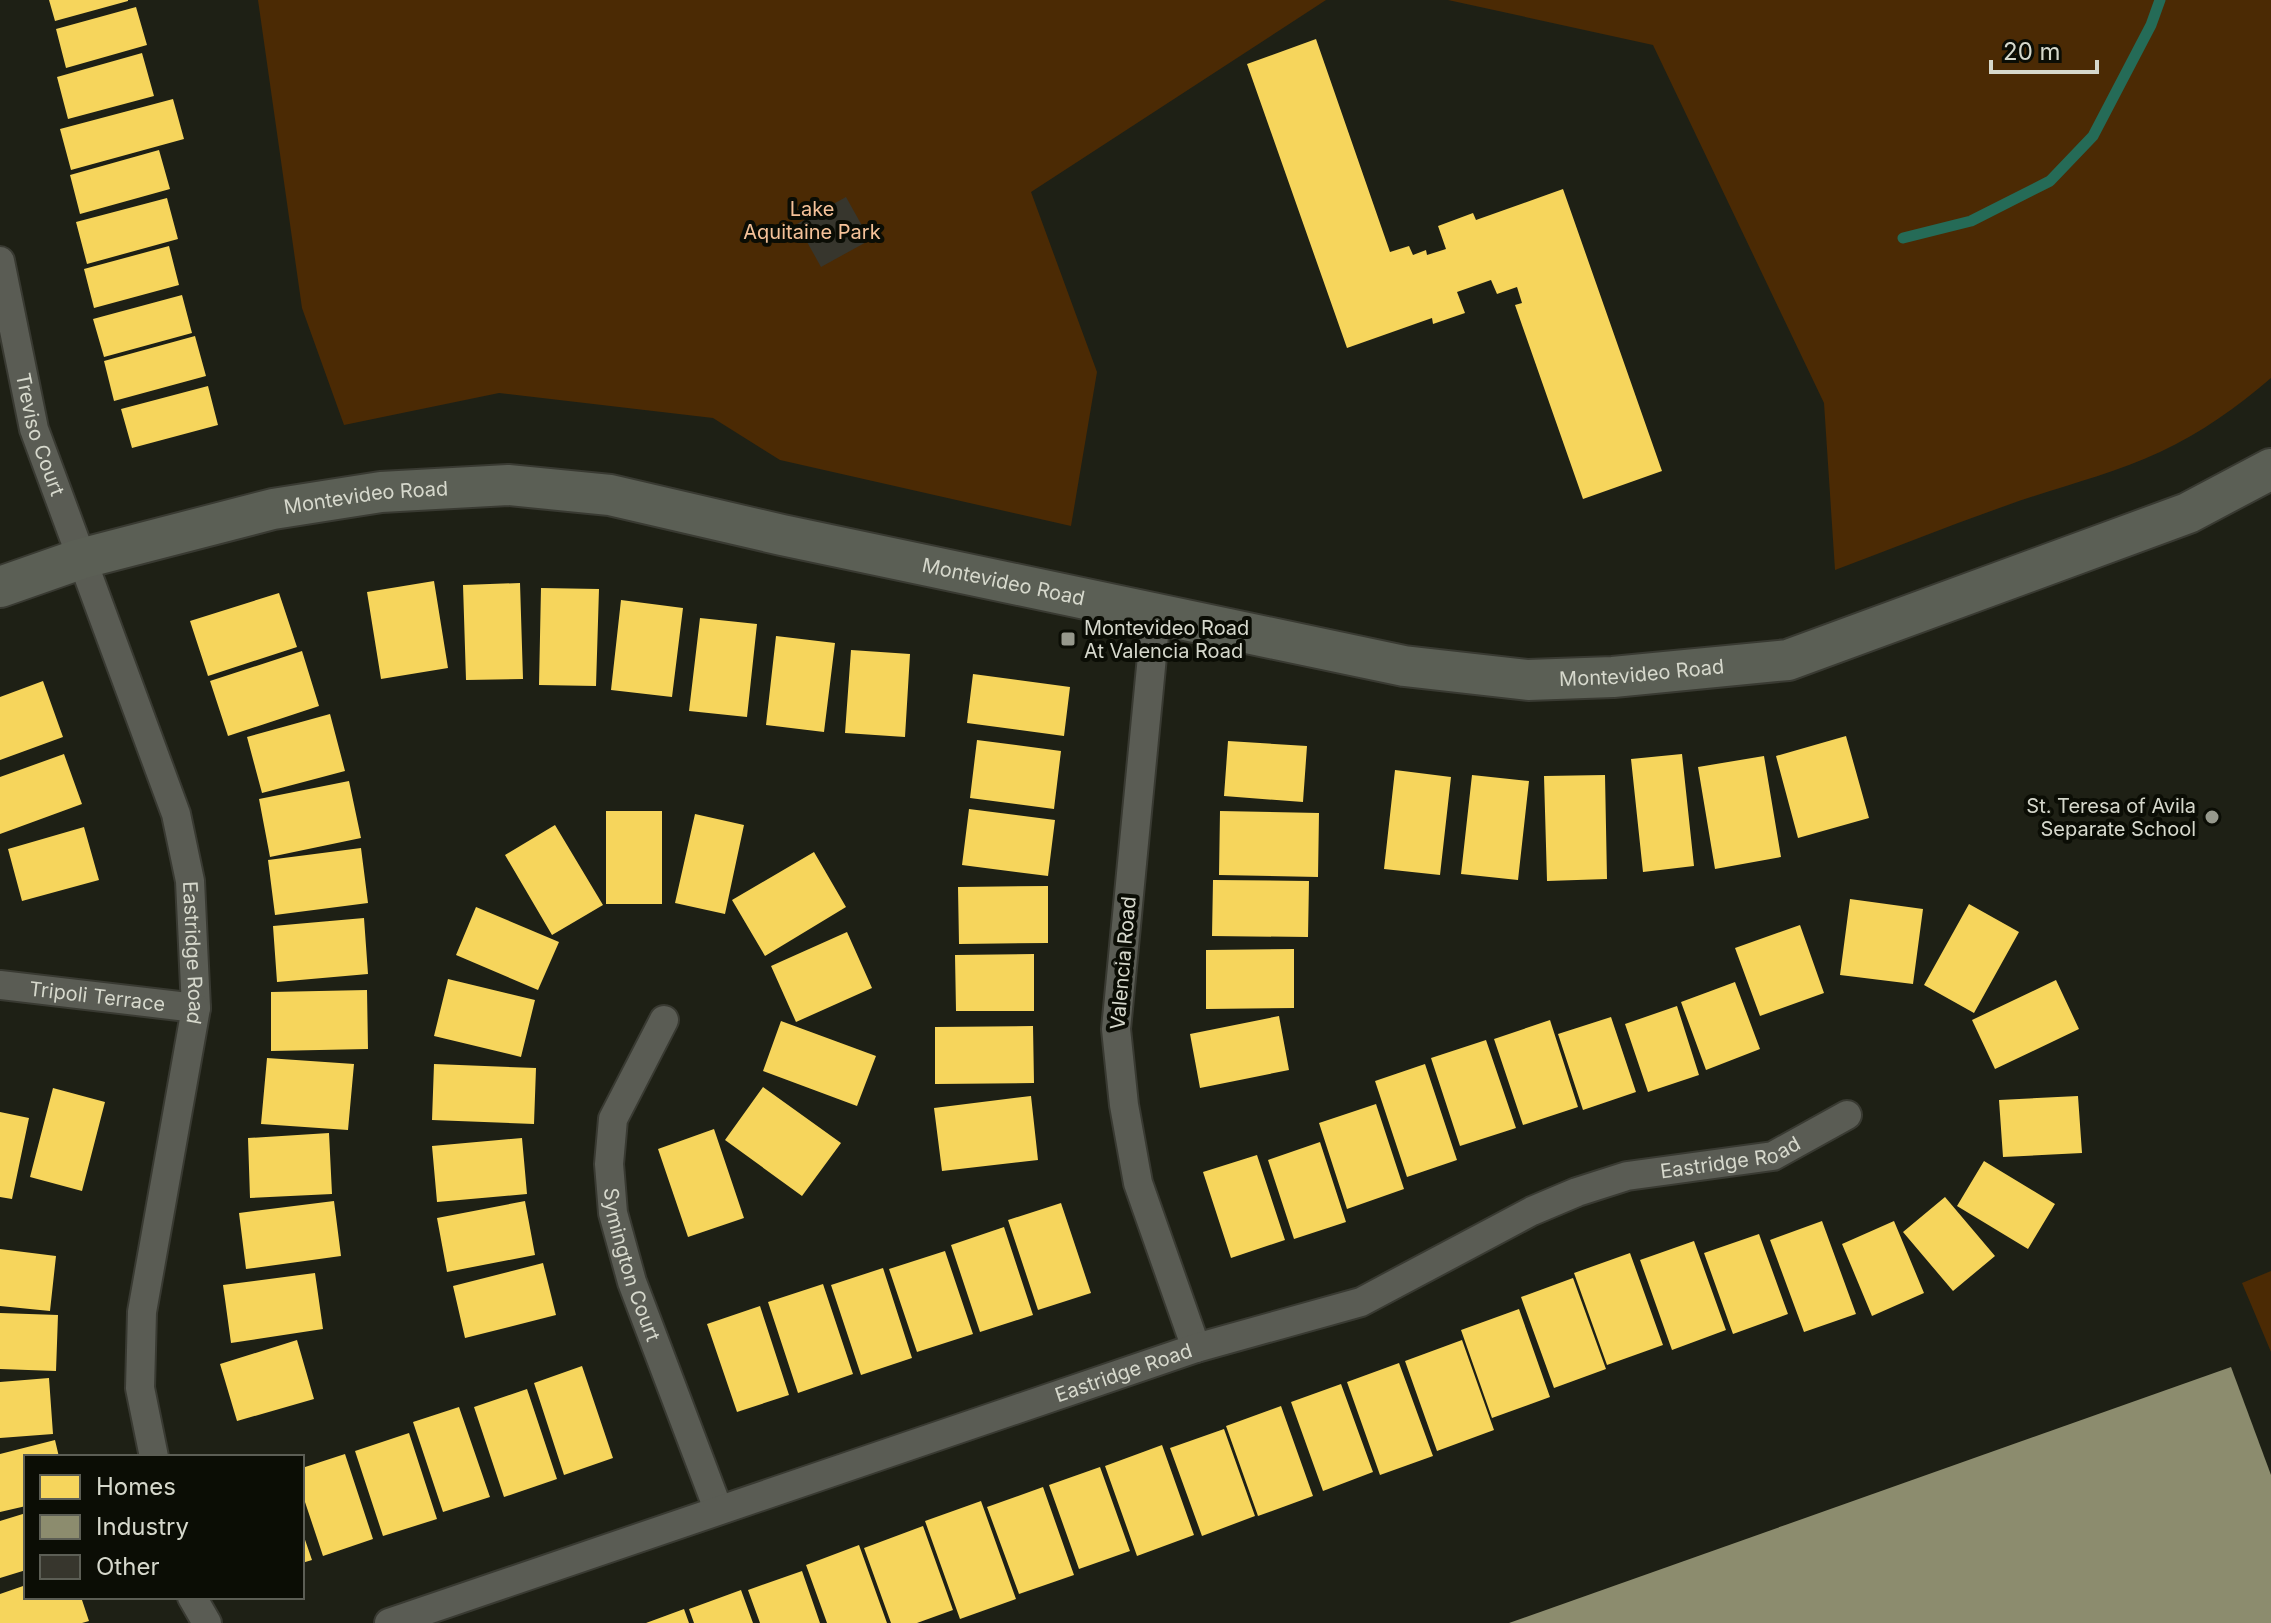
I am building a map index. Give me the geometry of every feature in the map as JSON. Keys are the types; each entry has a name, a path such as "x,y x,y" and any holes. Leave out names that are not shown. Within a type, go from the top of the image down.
{"street":[{"name":"Treviso Court","path":"0,261 34,429 80,559"},
{"name":"Montevideo Road","path":"0,587 80,559 273,509 381,492 508,485 610,495 782,535 1404,666 1528,680 1613,677 1788,660 2188,513 2271,469"},
{"name":"Eastridge Road","path":"80,559 176,814 190,881 196,1008 142,1312 140,1388 154,1455"},
{"name":"Valencia Road","path":"1156,615 1116,1029 1124,1105 1138,1183 1196,1348"},
{"name":"Tripoli Terrace","path":"0,985 196,1008"},
{"name":"Symington Court","path":"664,1020 613,1119 609,1164 613,1213 632,1282 718,1509"},
{"name":"Eastridge Road","path":"389,1623 1196,1348 1361,1302 1532,1211 1577,1192 1627,1176 1773,1156 1847,1115"},
{"path":"193,1599 207,1623"}],"green space":[{"name":"Lake Aquitaine Park","path":"258,0 1326,0 1031,192 1097,372 1071,526 780,460 713,418 499,393 344,425 302,308"},
{"path":"1448,0 2271,0 2271,378 2218,419 2160,452 1835,570 1824,403 1653,45"},
{"path":"2271,1271 2271,1352 2242,1283"}],"building: Homes":[{"path":"49,0 128,0 128,1 55,21"},
{"path":"136,7 147,45 66,68 56,29"},
{"path":"1316,39 1390,252 1409,246 1413,255 1426,250 1427,255 1446,249 1438,226 1473,213 1476,220 1563,189 1662,471 1583,499 1515,305 1522,303 1517,287 1497,294 1491,280 1457,292 1465,313 1433,324 1432,318 1347,348 1247,64"},
{"path":"142,53 154,96 68,119 57,77"},
{"path":"173,99 184,139 71,170 60,129"},
{"path":"159,150 170,189 80,214 70,175"},
{"path":"167,198 178,239 87,264 76,222"},
{"path":"169,246 179,285 94,308 84,269"},
{"path":"182,295 192,333 104,357 93,319"},
{"path":"195,336 206,376 114,401 104,361"},
{"path":"208,386 218,425 132,448 121,409"},
{"path":"434,581 448,668 381,679 367,592"},
{"path":"520,583 523,679 466,680 463,585"},
{"path":"541,588 599,589 596,686 539,685"},
{"path":"279,593 297,647 208,676 190,621"},
{"path":"621,600 683,608 672,697 611,690"},
{"path":"700,618 757,624 747,717 689,711"},
{"path":"776,636 835,643 824,732 766,725"},
{"path":"851,650 910,654 905,737 845,733"},
{"path":"302,651 319,706 228,736 210,681"},
{"path":"973,674 1070,687 1064,736 967,723"},
{"path":"43,681 63,737 0,760 0,697"},
{"path":"330,714 345,771 262,793 247,737"},
{"path":"1846,736 1869,818 1798,838 1776,756"},
{"path":"977,740 1061,751 1054,809 970,798"},
{"path":"1228,741 1307,746 1303,802 1224,796"},
{"path":"64,754 82,804 0,834 0,777"},
{"path":"1682,754 1694,866 1643,872 1631,759"},
{"path":"1764,756 1781,857 1715,869 1698,767"},
{"path":"1395,770 1451,777 1440,875 1384,869"},
{"path":"1472,775 1529,781 1518,880 1461,874"},
{"path":"1605,775 1607,879 1547,881 1544,776"},
{"path":"349,781 361,838 270,857 259,799"},
{"path":"969,809 1055,820 1048,876 962,865"},
{"path":"606,811 662,811 662,904 606,904"},
{"path":"1220,811 1319,813 1318,877 1219,875"},
{"path":"695,814 744,825 725,914 675,903"},
{"path":"555,825 603,905 552,935 505,855"},
{"path":"84,827 99,880 22,901 8,849"},
{"path":"361,848 368,903 275,915 268,860"},
{"path":"814,852 846,907 765,956 732,900"},
{"path":"1213,880 1309,881 1308,937 1212,936"},
{"path":"1048,886 1048,943 959,944 958,887"},
{"path":"1850,899 1923,909 1913,984 1840,975"},
{"path":"1969,904 2019,932 1974,1013 1924,985"},
{"path":"476,907 559,942 538,990 456,955"},
{"path":"364,918 368,974 277,982 273,926"},
{"path":"1800,925 1824,993 1760,1016 1735,948"},
{"path":"847,932 872,988 796,1022 771,966"},
{"path":"1294,949 1294,1008 1206,1009 1206,950"},
{"path":"1034,954 1034,1011 956,1011 955,955"},
{"path":"448,979 535,1000 521,1057 434,1036"},
{"path":"2056,980 2079,1029 1995,1069 1972,1020"},
{"path":"1735,982 1760,1049 1706,1070 1681,1002"},
{"path":"367,990 368,1049 271,1051 271,992"},
{"path":"1677,1006 1699,1075 1648,1092 1625,1024"},
{"path":"1279,1016 1289,1070 1200,1088 1190,1034"},
{"path":"1611,1017 1636,1092 1583,1110 1558,1034"},
{"path":"1550,1020 1578,1107 1523,1125 1494,1039"},
{"path":"781,1021 876,1056 857,1106 763,1071"},
{"path":"1033,1026 1034,1083 935,1084 935,1027"},
{"path":"1486,1040 1516,1128 1460,1146 1431,1058"},
{"path":"267,1058 354,1064 348,1130 261,1124"},
{"path":"434,1064 536,1068 534,1124 432,1120"},
{"path":"1425,1064 1457,1160 1407,1177 1375,1081"},
{"path":"763,1087 841,1143 802,1196 725,1140"},
{"path":"53,1088 105,1102 82,1191 30,1177"},
{"path":"1031,1096 1038,1160 942,1171 934,1108"},
{"path":"2078,1096 2082,1153 2003,1157 1999,1100"},
{"path":"1376,1104 1404,1189 1347,1209 1319,1123"},
{"path":"0,1112 29,1118 12,1199 0,1197"},
{"path":"714,1129 744,1218 688,1237 658,1149"},
{"path":"329,1133 332,1194 250,1198 248,1138"},
{"path":"522,1138 527,1194 437,1202 432,1146"},
{"path":"1320,1142 1346,1222 1294,1239 1268,1160"},
{"path":"1257,1155 1285,1240 1231,1258 1203,1172"},
{"path":"1984,1161 2055,1204 2028,1249 1957,1206"},
{"path":"1945,1197 1995,1256 1953,1291 1903,1232"},
{"path":"334,1201 341,1256 246,1269 239,1213"},
{"path":"525,1201 535,1255 447,1272 437,1218"},
{"path":"1061,1203 1091,1293 1038,1310 1008,1220"},
{"path":"1822,1221 1856,1314 1804,1332 1770,1240"},
{"path":"1894,1221 1924,1293 1872,1316 1842,1244"},
{"path":"1004,1227 1033,1315 980,1332 951,1245"},
{"path":"1759,1234 1788,1314 1733,1334 1704,1253"},
{"path":"1694,1241 1726,1330 1672,1350 1640,1260"},
{"path":"0,1249 56,1256 50,1311 0,1306"},
{"path":"945,1251 973,1334 917,1352 889,1269"},
{"path":"1630,1253 1663,1345 1607,1365 1574,1273"},
{"path":"543,1263 556,1315 465,1338 453,1286"},
{"path":"883,1268 912,1358 861,1375 831,1285"},
{"path":"315,1273 323,1329 231,1343 223,1285"},
{"path":"1573,1278 1606,1369 1554,1388 1521,1297"},
{"path":"823,1284 853,1374 798,1393 768,1302"},
{"path":"760,1306 789,1395 737,1412 707,1324"},
{"path":"1519,1309 1550,1397 1492,1418 1461,1330"},
{"path":"0,1313 58,1315 56,1371 0,1369"},
{"path":"297,1340 314,1399 237,1421 220,1364"},
{"path":"1462,1340 1494,1430 1437,1451 1405,1361"},
{"path":"1399,1363 1433,1456 1380,1475 1347,1382"},
{"path":"582,1366 613,1458 564,1475 534,1383"},
{"path":"49,1378 53,1434 0,1438 0,1382"},
{"path":"1341,1384 1373,1472 1323,1491 1291,1402"},
{"path":"527,1389 557,1479 504,1497 474,1407"},
{"path":"1281,1406 1313,1496 1258,1516 1226,1426"},
{"path":"459,1407 490,1497 443,1512 413,1422"},
{"path":"1224,1429 1255,1516 1202,1536 1170,1448"},
{"path":"409,1433 437,1519 383,1536 355,1451"},
{"path":"55,1440 59,1455 24,1455 24,1506 0,1512 0,1454"},
{"path":"1162,1445 1194,1535 1137,1556 1105,1466"},
{"path":"345,1454 373,1539 323,1556 304,1499 304,1467"},
{"path":"1100,1467 1130,1551 1079,1569 1049,1485"},
{"path":"1043,1487 1074,1575 1019,1594 987,1507"},
{"path":"981,1501 1016,1599 960,1619 925,1521"},
{"path":"24,1514 24,1571 0,1578 0,1521"},
{"path":"923,1526 953,1610 917,1623 891,1623 864,1548"},
{"path":"304,1537 312,1560 304,1562"},
{"path":"859,1545 887,1623 827,1623 806,1565"},
{"path":"802,1571 820,1623 760,1623 748,1590"},
{"path":"24,1586 24,1599 82,1599 89,1621 0,1623 0,1594"},
{"path":"741,1590 753,1623 694,1623 689,1609"},
{"path":"684,1609 689,1623 646,1623"}],"building: Industry":[{"path":"2231,1367 2271,1475 2271,1623 1509,1623"}],"building: Other":[{"path":"846,197 870,240 821,267 797,224"}],"waterway":[{"path":"1903,238 1971,221 2050,181 2093,136 2151,25 2160,0"}],"place":[{"name":"Montevideo Road At Valencia Road","path":"1068,639"},
{"name":"St. Teresa of Avila Separate School","path":"2212,817"}]}
